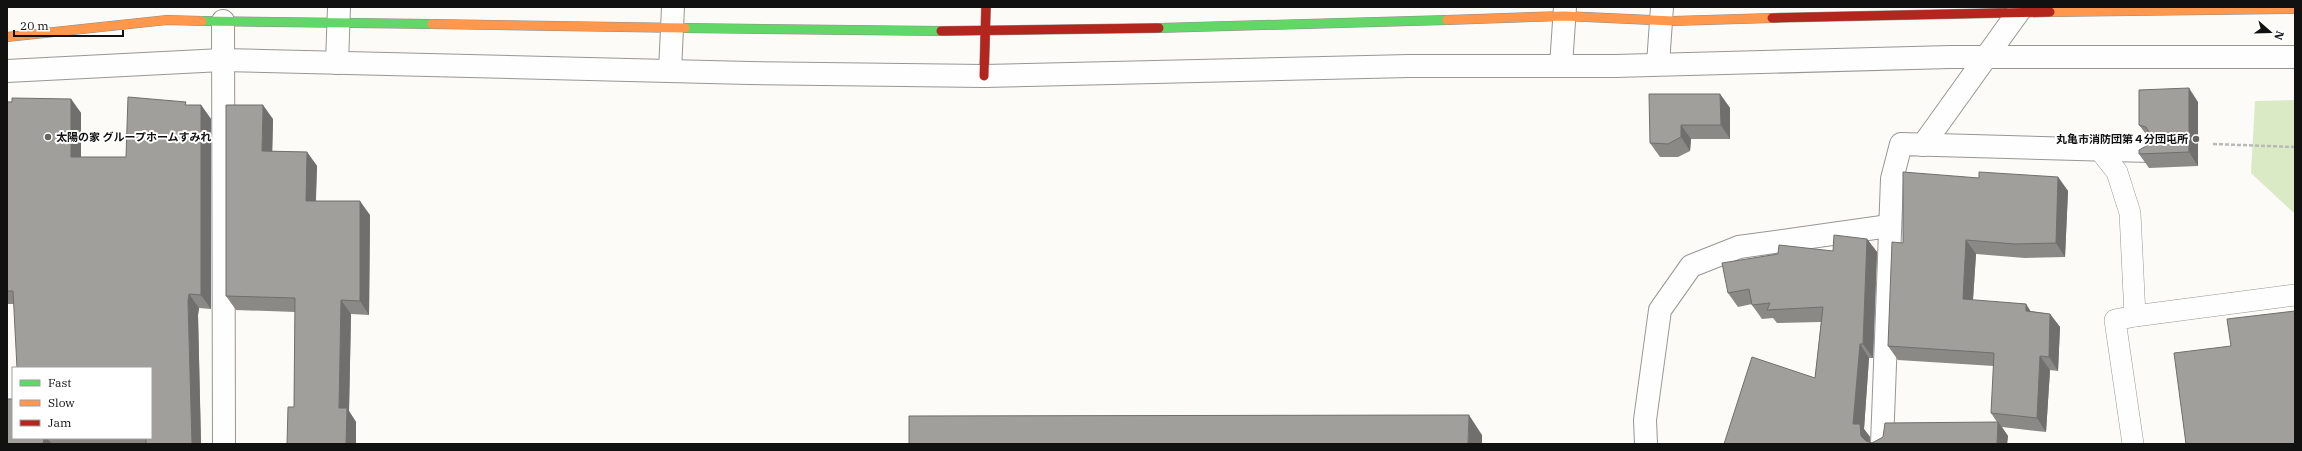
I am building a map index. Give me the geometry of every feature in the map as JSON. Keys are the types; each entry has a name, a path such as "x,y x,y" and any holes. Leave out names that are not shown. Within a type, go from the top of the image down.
{"street":[{"path":"984,76 986,7"},
{"path":"1923,145 2021,9"},
{"path":"7,37 168,20 223,21 338,14 672,17 985,32 1233,27 1564,12 1662,14 2021,9 2295,9"},
{"path":"1561,66 1564,12"},
{"path":"337,63 338,14"},
{"path":"1658,64 1662,14"},
{"path":"670,71 672,17"},
{"path":"223,21 224,444"},
{"path":"7,71 222,60 670,71 984,76 1409,66 1561,66 1987,57 2295,57"},
{"path":"1882,444 1889,226 1892,179 1901,144 2149,151"},
{"path":"1646,444 1645,420 1660,310 1691,266 1739,247 1889,226"}],"lane":[{"path":"2099,149 2117,172 2130,213 2135,316"},
{"path":"2133,444 2115,320 2135,316 2295,295"}],"path":[{"path":"2213,144 2295,147"}],"green space":[{"path":"2295,100 2295,214 2251,173 2255,101"}],"building":[{"path":"2189,88 2189,152 2139,154 2139,150 2150,144 2152,137 2146,127 2139,125 2139,90"},
{"path":"1649,94 1720,94 1721,125 1681,125 1681,137 1668,144 1650,143"},
{"path":"128,97 186,102 185,105 201,105 201,295 189,294 188,301 192,444 146,444 146,439 152,439 152,367 17,367 13,291 7,291 7,102 12,102 12,98 71,99 71,157 126,157"},
{"path":"226,105 263,105 262,151 307,152 306,201 360,201 360,301 341,300 339,408 347,408 346,444 287,444 288,407 294,407 295,298 226,296"},
{"path":"1903,172 1979,178 1979,172 2058,177 2056,243 2015,244 1966,240 1963,299 2026,304 2026,311 2050,314 2049,357 2040,356 2037,418 1991,413 1994,353 1888,346 1892,242 1903,243"},
{"path":"1834,235 1867,239 1863,344 1860,344 1853,424 1860,424 1861,436 1866,441 1872,443 1883,437 1885,423 1998,422 1997,444 1724,444 1752,357 1815,378 1823,307 1767,310 1770,303 1752,305 1749,289 1728,293 1722,263 1778,254 1779,245 1833,251"},
{"path":"2295,311 2295,444 2186,444 2174,353 2231,346 2227,319"},
{"path":"7,399 12,399 12,439 44,439 43,444 7,444"},
{"path":"1469,415 1468,444 909,444 909,416"}],"traffic: fast":[{"path":"1159,28 1447,20"},
{"path":"202,21 432,24"},
{"path":"685,28 941,31"}],"traffic: slow":[{"path":"2050,12 2295,9"},
{"path":"1447,20 1564,16 1673,21 1772,18"},
{"path":"7,37 167,20 202,21"},
{"path":"432,24 685,28"}],"traffic: jam":[{"path":"984,76 986,7"},
{"path":"1772,18 2050,12"},
{"path":"941,31 1159,28"}],"place":[{"name":"太陽の家 グループホームすみれ","path":"48,137"},
{"name":"丸亀市消防団第４分団屯所","path":"2196,139"}]}
